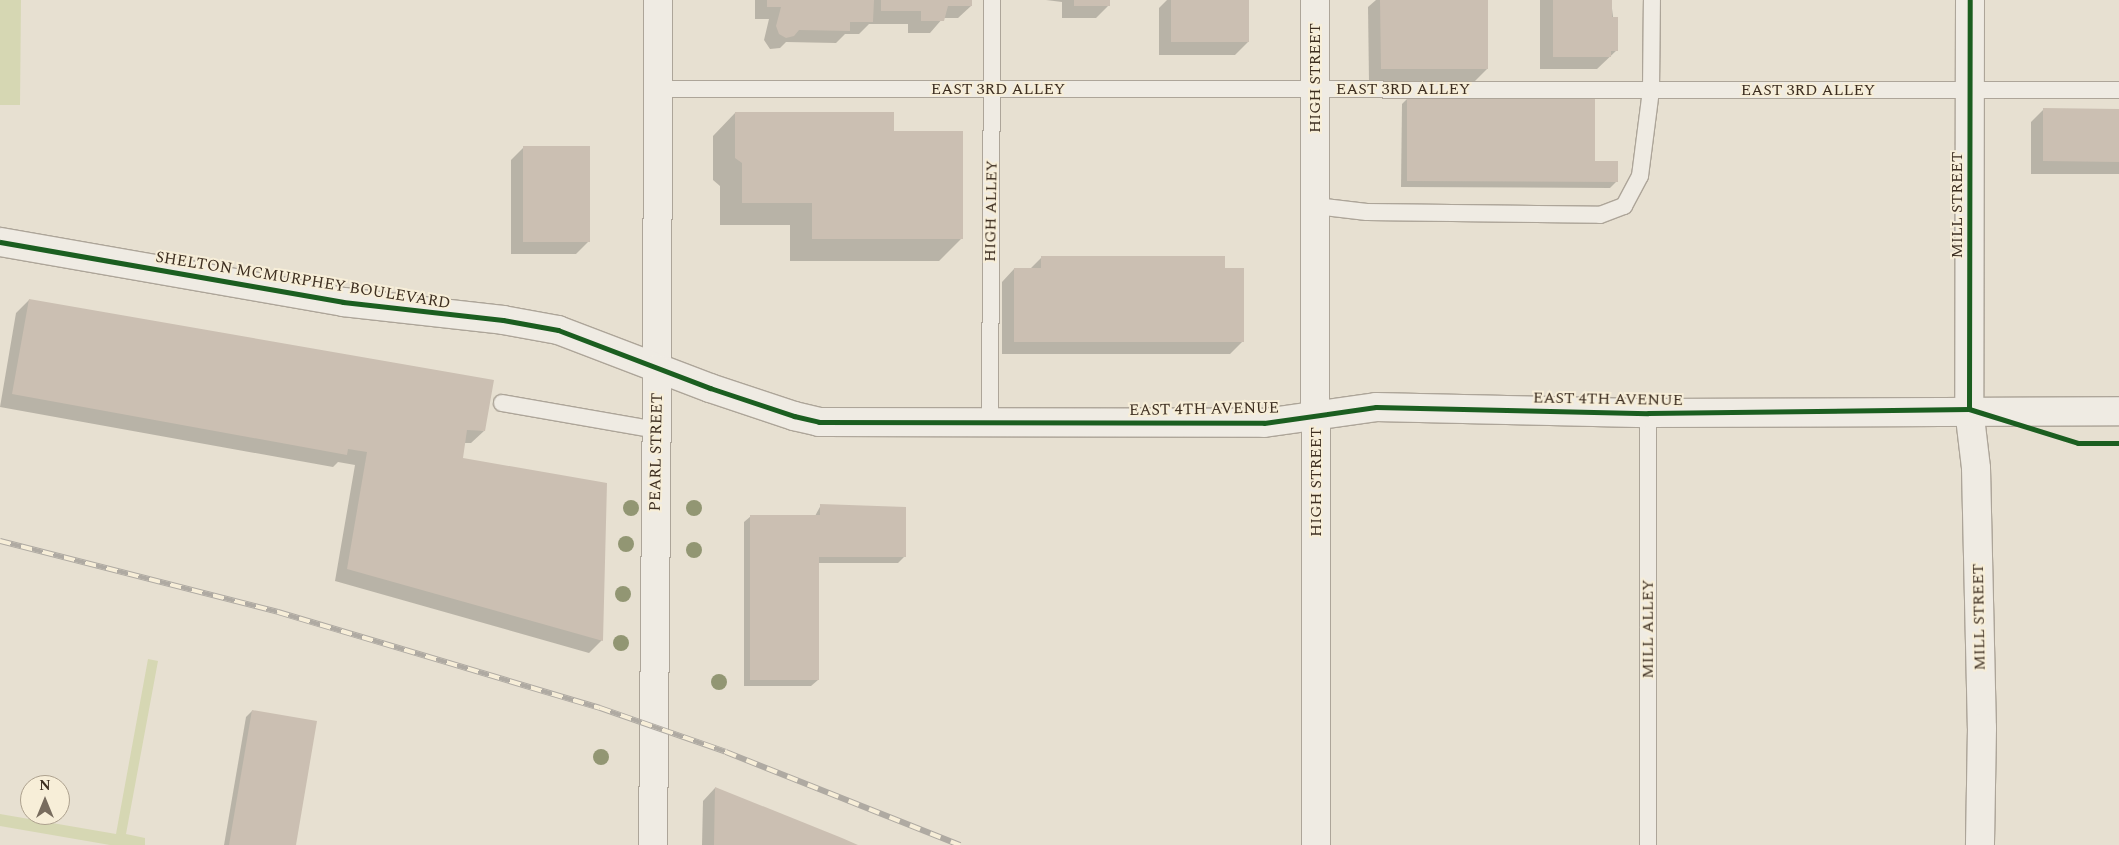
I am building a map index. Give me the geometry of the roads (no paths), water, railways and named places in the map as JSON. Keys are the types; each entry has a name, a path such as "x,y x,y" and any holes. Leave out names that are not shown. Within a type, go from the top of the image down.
{"street":[{"name":"PEARL STREET","path":"653,845 657,430 658,0"},
{"name":"HIGH STREET","path":"1315,0 1316,845"},
{"name":"MILL STREET","path":"1970,0 1969,409 1976,468 1982,728 1980,845"},
{"name":"SHELTON MCMURPHEY BOULEVARD","path":"0,242 342,302 512,321 575,336 657,369"},
{"name":"EAST 4TH AVENUE","path":"657,369 794,416 819,422 1264,423 1376,408 1648,413 1969,409 2119,410"}],"lane":[{"name":"HIGH ALLEY","path":"990,422 992,0"},
{"path":"1316,206 1367,212 1600,215 1624,206 1640,176 1651,90 1652,0"},
{"name":"EAST 3RD ALLEY","path":"658,89 2119,90"},
{"path":"502,403 657,430"},
{"name":"MILL ALLEY","path":"1648,413 1648,845"}],"railway":[{"path":"0,541 278,612 600,708 726,752 960,845"}]}
